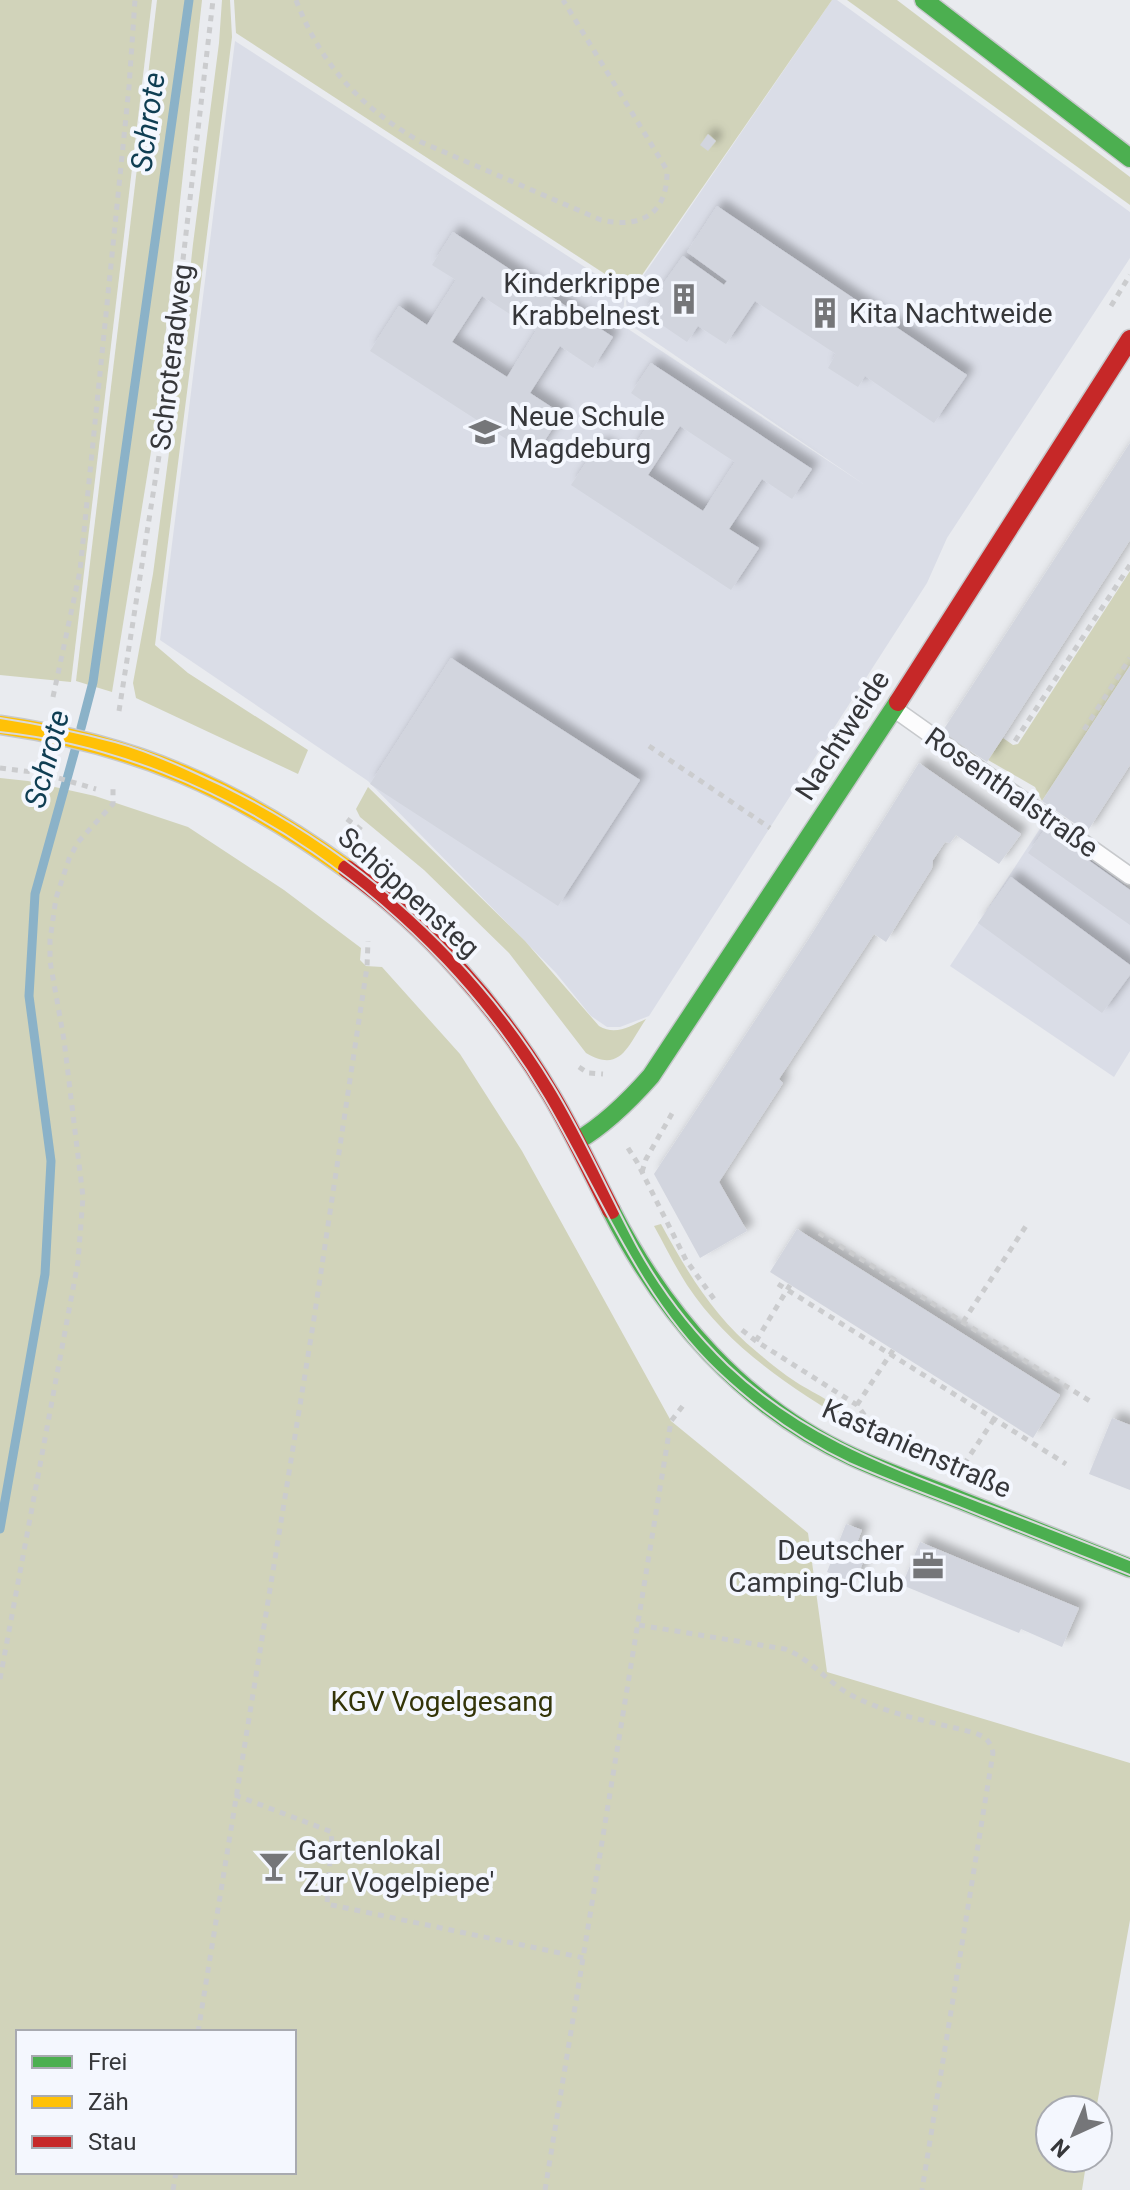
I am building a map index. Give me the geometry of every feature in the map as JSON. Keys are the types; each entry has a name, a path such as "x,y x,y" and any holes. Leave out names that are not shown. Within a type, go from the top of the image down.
{"main road":[{"path":"924,0 1130,158"},
{"name":"Nachtweide","path":"577,1141 610,1120 651,1076 1130,339"},
{"name":"Schöppensteg","path":"0,725 107,746 188,777 255,809 309,841 376,892 438,949 490,1007 523,1051 577,1141"},
{"name":"Kastanienstraße","path":"577,1141 653,1285 706,1351 756,1396 802,1429 852,1457 1130,1568"}],"lane":[{"name":"Rosenthalstraße","path":"893,708 1130,876"}],"path":[{"path":"53,697 80,571 135,0"},
{"name":"Schroteradweg","path":"119,713 164,424 213,0"},
{"path":"296,0 304,20 335,72 376,114 399,130 601,220 631,222 649,216 665,195 667,170 563,0"},
{"path":"1015,741 1130,565"},
{"path":"1084,730 1130,658"},
{"path":"649,746 777,833"},
{"path":"0,768 41,773 96,789"},
{"path":"0,1679 66,1335 83,1197 64,1040 50,961 52,919 69,859 78,842 113,804 113,795"},
{"path":"198,2030 313,1325 367,967 368,941"},
{"path":"637,1162 686,1260 716,1302"},
{"path":"963,1322 1028,1223"},
{"path":"819,1233 1093,1403"},
{"path":"778,1284 788,1287 1066,1464"},
{"path":"756,1341 788,1287"},
{"name":"Kastanienstraße","path":"740,1328 842,1396"},
{"path":"857,1405 892,1352"},
{"path":"545,2190 671,1421 685,1403"},
{"path":"963,1465 996,1417"},
{"path":"639,1625 785,1649 806,1660 838,1688 865,1702 975,1733 988,1739 992,1746 922,2190"},
{"path":"235,1795 332,1832 327,1904 584,1958"}],"shaded area":[{"name":"Neue Schule Magdeburg","path":"832,0 837,0 1130,212 1130,258 947,538 927,583 649,1016 620,1027 607,1027 591,1016 556,973 368,781 160,640 235,41 625,293 622,325 865,485 629,324 626,301"},
{"path":"1043,824 1130,889 1130,1051 1114,1077 950,966"}],"green space":[{"path":"0,0 152,0 71,682 0,675"},
{"path":"157,0 202,0 156,421 112,692 76,681"},
{"path":"222,0 230,0 232,37 155,645 188,673 308,750 298,774 136,698 133,683 153,574 174,415"},
{"path":"234,0 832,0 631,291 236,33"},
{"path":"847,0 897,0 1130,177 1130,205"},
{"path":"1130,571 1130,666 1042,801 1035,787 988,760 1003,738 1013,745 1018,744"},
{"name":"KGV Vogelgesang","path":"0,778 95,796 188,827 284,890 361,948 360,960 366,966 382,967 460,1054 522,1151 671,1421 808,1533 827,1672 1130,1763 1130,1920 1099,2094 1034,2094 1034,2174 1084,2174 1082,2190 0,2190"},
{"path":"368,787 525,941 599,1026 617,1030 646,1019 622,1054 608,1060 586,1053 509,953 424,870 360,817 356,809"},
{"path":"661,1224 691,1276 728,1324 771,1364 836,1406 855,1426 763,1365 722,1328 678,1271 654,1226"}],"building":[{"path":"708,134 716,141 708,151 700,145"},
{"name":"Kita Nachtweide","path":"717,206 967,375 934,423 865,376 858,387 828,368 836,354 755,301 726,344 698,326 687,342 643,312 683,256 724,285 727,281 687,252"},
{"path":"453,232 613,337 593,368 560,346 530,393 562,414 534,457 370,351 399,306 427,325 456,280 432,265","holes":["482,296 536,331 507,377 452,342"]},
{"path":"651,363 812,469 792,499 762,479 729,529 759,548 731,590 571,485 599,443 625,460 657,411 631,393","holes":["680,426 735,462 703,511 648,475"]},
{"path":"1130,443 1130,540 987,762 942,732"},
{"path":"451,658 640,780 558,906 370,784"},
{"path":"1130,666 1130,765 1087,832 1042,801"},
{"path":"919,763 1021,834 999,864 956,835 950,843 945,842 886,942 874,934 779,1079 783,1083 719,1182 747,1231 700,1258 654,1174 808,940"},
{"path":"1045,829 1130,890 1130,925 1028,853"},
{"path":"1011,877 1130,965 1130,975 1102,1013 978,923"},
{"path":"797,1229 1060,1395 1033,1438 770,1272"},
{"path":"1112,1418 1130,1425 1130,1490 1089,1474"},
{"path":"846,1524 862,1530 853,1553 865,1557 855,1583 827,1572"},
{"path":"920,1542 1079,1608 1062,1647 1021,1629 1019,1633 902,1585"}],"waterway":[{"name":"Schrote","path":"81,728 93,682 189,0"},
{"name":"Schrote","path":"0,1529 45,1274 51,1161 29,996 35,894 75,750"}],"tram line":[{"path":"0,718 101,738 163,759 246,797 349,862 396,900 440,942 482,986 519,1034 565,1105 657,1280 728,1365 787,1412 850,1448 916,1477 1130,1560"},
{"path":"0,732 83,747 163,773 240,808 313,853 381,905 443,964 498,1029 544,1098 621,1240 664,1309 689,1341 732,1385 796,1434 849,1463 1130,1575"}],"traffic: fast":[{"path":"924,0 1130,158"},
{"path":"577,1141 617,1112 651,1076 898,702"},
{"path":"611,1210 632,1249 682,1321 743,1385 777,1412 813,1436 866,1463 1130,1568"}],"traffic: slow":[{"path":"0,725 96,744 183,774 265,815 347,869"}],"traffic: jam":[{"path":"898,702 1130,339"},
{"path":"347,869 406,917 486,1001 551,1095 611,1210"}],"place":[{"name":"Kinderkrippe Krabbelnest","path":"684,299"},
{"name":"Kita Nachtweide","path":"825,313"},
{"name":"Neue Schule Magdeburg","path":"485,432"},
{"name":"Deutscher Camping-Club","path":"928,1566"},
{"name":"Gartenlokal 'Zur Vogelpiepe'","path":"274,1866"}]}
